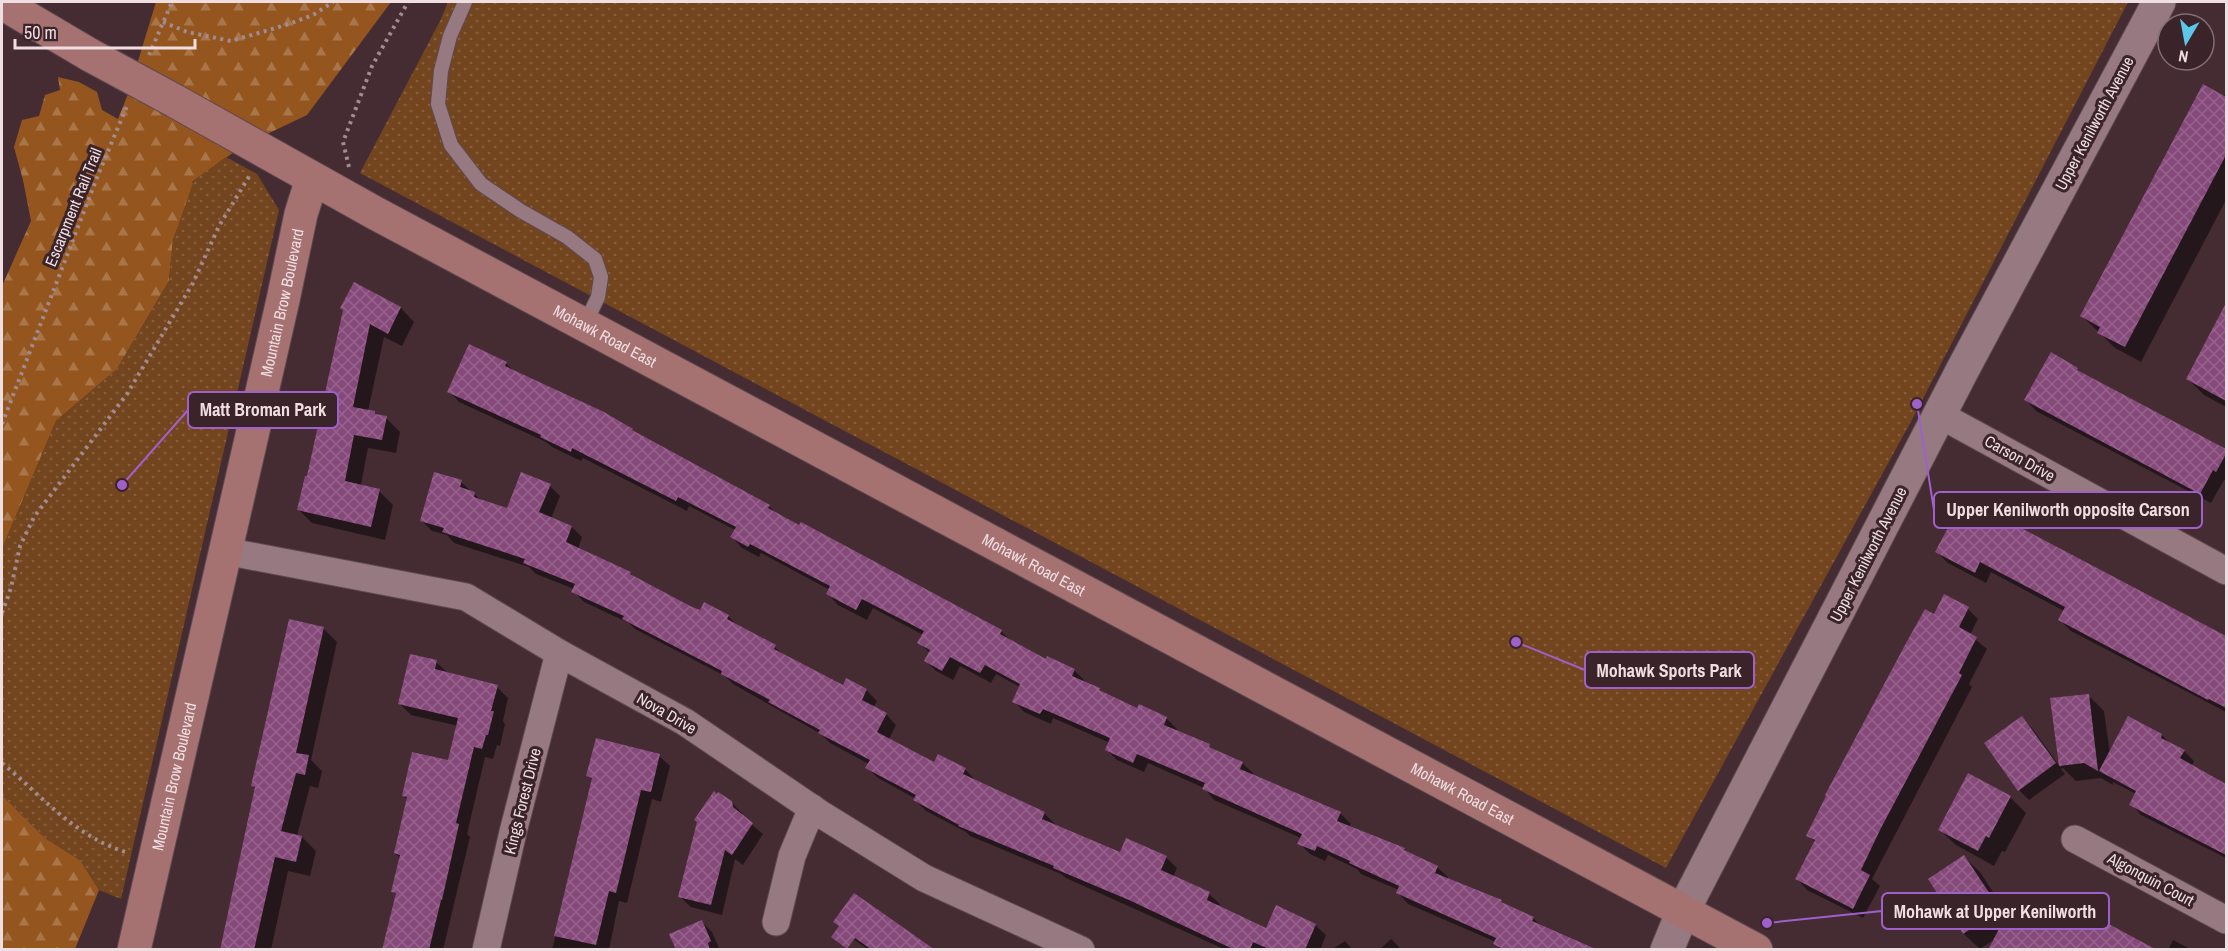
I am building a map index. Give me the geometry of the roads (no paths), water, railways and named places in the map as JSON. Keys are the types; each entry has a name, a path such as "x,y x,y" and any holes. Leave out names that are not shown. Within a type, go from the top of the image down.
{"main road":[{"path":"2,3 90,55 312,178"},
{"name":"Mohawk Road East","path":"312,178 1756,950"},
{"name":"Mountain Brow Boulevard","path":"134,950 301,214 312,178"}],"street":[{"name":"Upper Kenilworth Avenue","path":"1666,950 1683,911 1940,415 2159,2"},
{"name":"Carson Drive","path":"1940,415 2223,561"},
{"name":"Nova Drive","path":"225,552 466,597 559,653 686,722 812,808 924,878 1082,950"},
{"name":"Kings Forest Drive","path":"486,950 513,832 559,653"},
{"path":"776,922 792,856 812,808"},
{"name":"Algonquin Court","path":"2074,839 2226,920"}],"lane":[{"path":"465,2 450,36 441,71 438,104 451,145 481,184 521,211 567,237 595,259 601,277 598,297 585,324"}],"place":[{"name":"Upper Kenilworth opposite Carson","path":"1917,404"},
{"name":"Matt Broman Park","path":"122,485"},
{"name":"Mohawk Sports Park","path":"1516,642"},
{"name":"Mohawk at Upper Kenilworth","path":"1767,923"}]}
